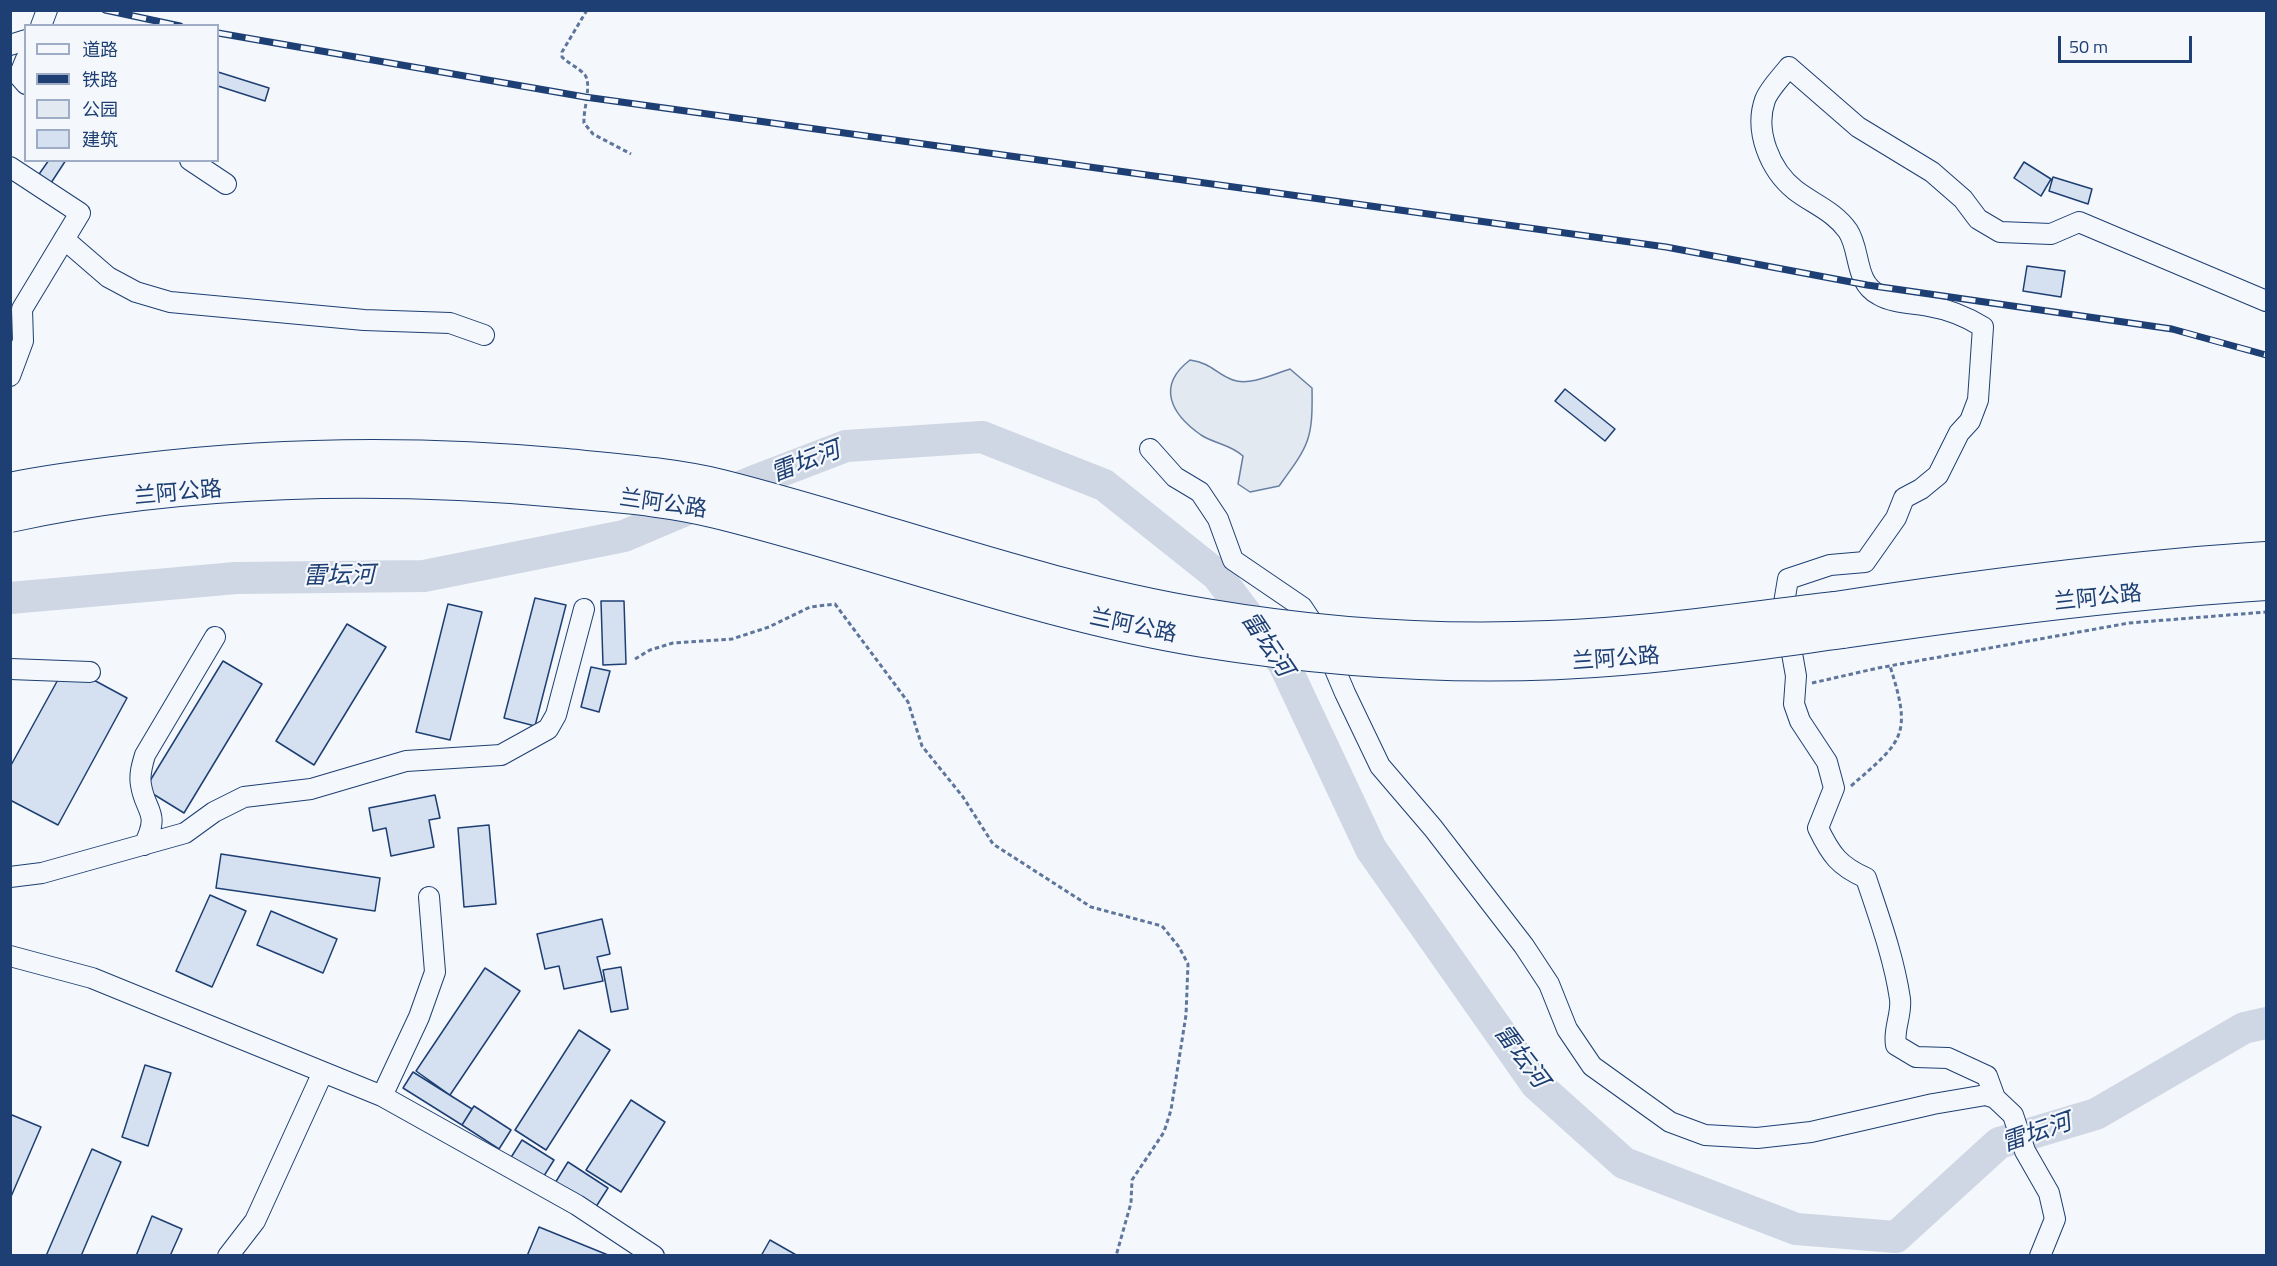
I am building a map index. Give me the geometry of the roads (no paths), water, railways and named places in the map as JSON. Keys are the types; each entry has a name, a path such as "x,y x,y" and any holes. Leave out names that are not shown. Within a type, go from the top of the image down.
{"highway":[{"name":"兰阿公路","path":"10,488 99,474 248,459 397,455 526,461 717,484 1069,585 1159,605 1273,624 1410,636 1549,636 1682,626 1839,620 1996,610 2166,592 2266,585"},
{"name":"兰阿公路","path":"10,517 102,501 249,487 396,483 523,489 711,511 1062,612 1199,641 1292,654 1409,664 1549,664 1685,654 1991,583 2163,564 2266,557"}],"street":[{"path":"24,64 19,76 24,82"},
{"path":"1995,1098 1987,1076 1948,1058 1916,1057 1896,1045 1894,1033 1901,1002 1880,919 1866,878 1845,868 1828,848 1818,828 1834,788 1827,762 1800,721 1794,704 1795,687 1790,642 1780,621 1788,579 1830,565 1865,562 1896,518 1904,498 1921,489 1938,475 1959,433 1970,421 1978,400 1983,327 1974,321 1931,306 1879,295 1867,285 1857,264 1850,234 1835,215 1796,190 1778,174 1769,156 1762,128 1765,99 1789,67 1858,127 1932,172 1963,199 1978,219 2000,232 2051,234 2079,222 2266,301"},
{"path":"193,162 226,184"},
{"path":"10,167 80,213 22,309 23,341 10,376"},
{"path":"64,239 108,276 136,292 170,302 364,321 450,323 484,335"},
{"path":"1150,449 1175,477 1200,492 1218,519 1233,560 1302,607 1320,634 1380,766 1433,828 1524,946 1550,984 1567,1029 1592,1066 1670,1122 1705,1135 1757,1138 1811,1132 1986,1095 1995,1098 2013,1115 2025,1151 2049,1193 2055,1219 2040,1256"},
{"path":"10,877 42,873 184,833 214,812 244,797 311,789 406,761 501,755 548,729 556,715 584,609"},
{"path":"144,845 153,829 149,805 141,786 140,772 145,756 215,637"},
{"path":"10,669 90,672"},
{"path":"382,1096 419,1017 435,972 429,897"},
{"path":"10,956 92,978 382,1096 577,1205 654,1256"},
{"path":"228,1256 255,1221 323,1072"}],"waterway":[{"name":"雷坛河","path":"10,598 236,578 424,576 624,536 752,482 846,446 982,437 1104,485 1217,575 1284,664 1371,849 1536,1084 1624,1163 1796,1229 1896,1237 1999,1143 2096,1114 2244,1028 2266,1023"}],"railway":[{"path":"105,10 171,24"},
{"path":"219,33 585,97 1666,247 1867,285 2172,329 2266,355"}]}
